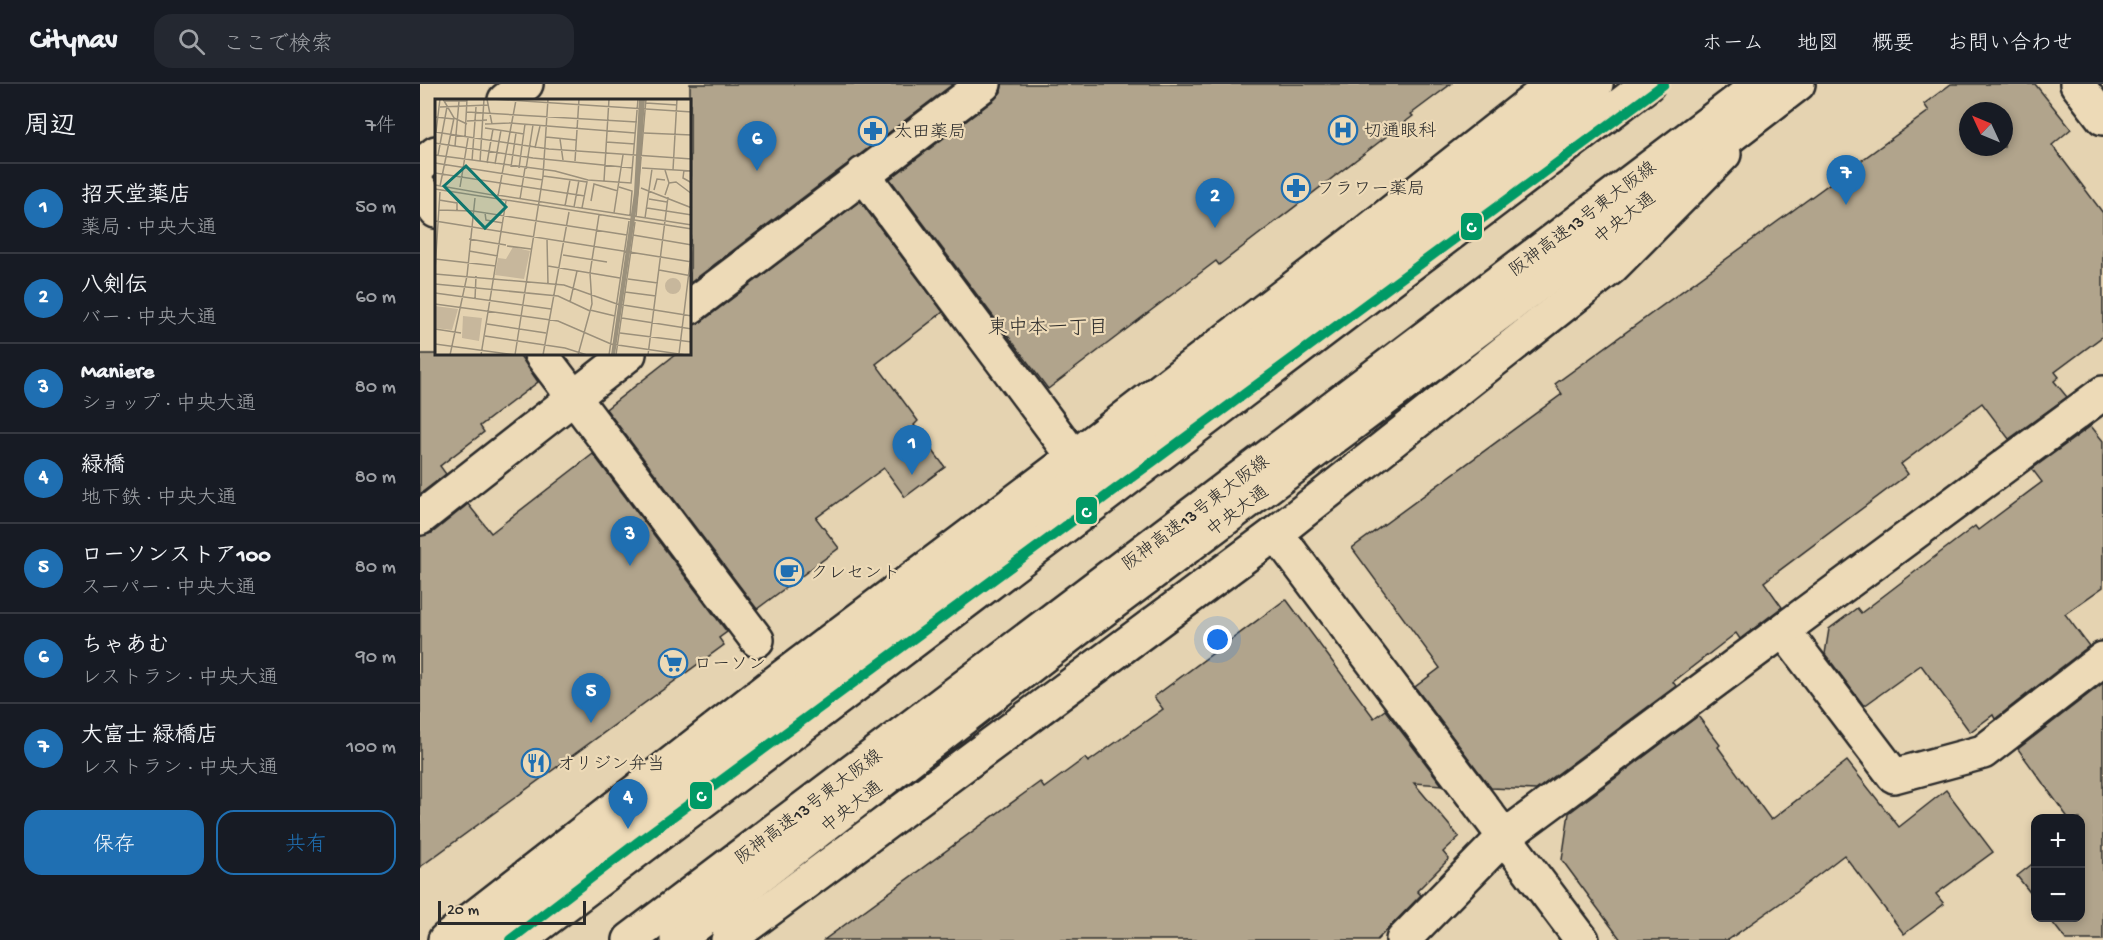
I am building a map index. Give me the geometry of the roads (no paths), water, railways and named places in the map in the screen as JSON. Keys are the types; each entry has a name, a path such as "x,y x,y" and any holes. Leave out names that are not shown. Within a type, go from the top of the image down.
{"main road":[{"path":"506,99 526,84"},
{"path":"692,305 984,84"},
{"path":"445,940 780,679 1364,234 1554,84"},
{"path":"482,940 984,552 1446,203 1596,84"},
{"path":"519,940 1648,84"},
{"path":"2077,84 2103,118"},
{"path":"728,940 1276,533 1613,266 1779,89"},
{"name":"中央大通","path":"677,940 1083,625 1512,304 1779,89"},
{"name":"阪神高速13号東大阪線","path":"630,940 1779,89"},
{"path":"420,166 435,154"},
{"path":"863,174 1074,457"},
{"path":"420,188 435,210"},
{"path":"542,356 757,640"},
{"path":"420,518 626,356"},
{"path":"1403,940 1504,837 2103,393"},
{"path":"1276,533 1582,940"},
{"path":"1784,631 1894,776 1983,752 2103,659"}],"place":[{"name":"切通眼科","path":"1343,130"},
{"name":"太田薬局","path":"873,131"},
{"name":"ちゃあむ","path":"757,171"},
{"name":"フラワー薬局","path":"1296,188"},
{"name":"大富士 緑橋店","path":"1846,205"},
{"name":"八剣伝","path":"1215,228"},
{"name":"招天堂薬店","path":"912,475"},
{"name":"Maniere","path":"630,566"},
{"name":"クレセント","path":"789,572"},
{"name":"ローソン","path":"673,663"},
{"name":"ローソンストア100","path":"591,723"},
{"name":"オリジン弁当","path":"536,763"},
{"name":"緑橋","path":"628,829"}],"district":[{"name":"東中本一丁目","path":"1048,326"}]}
